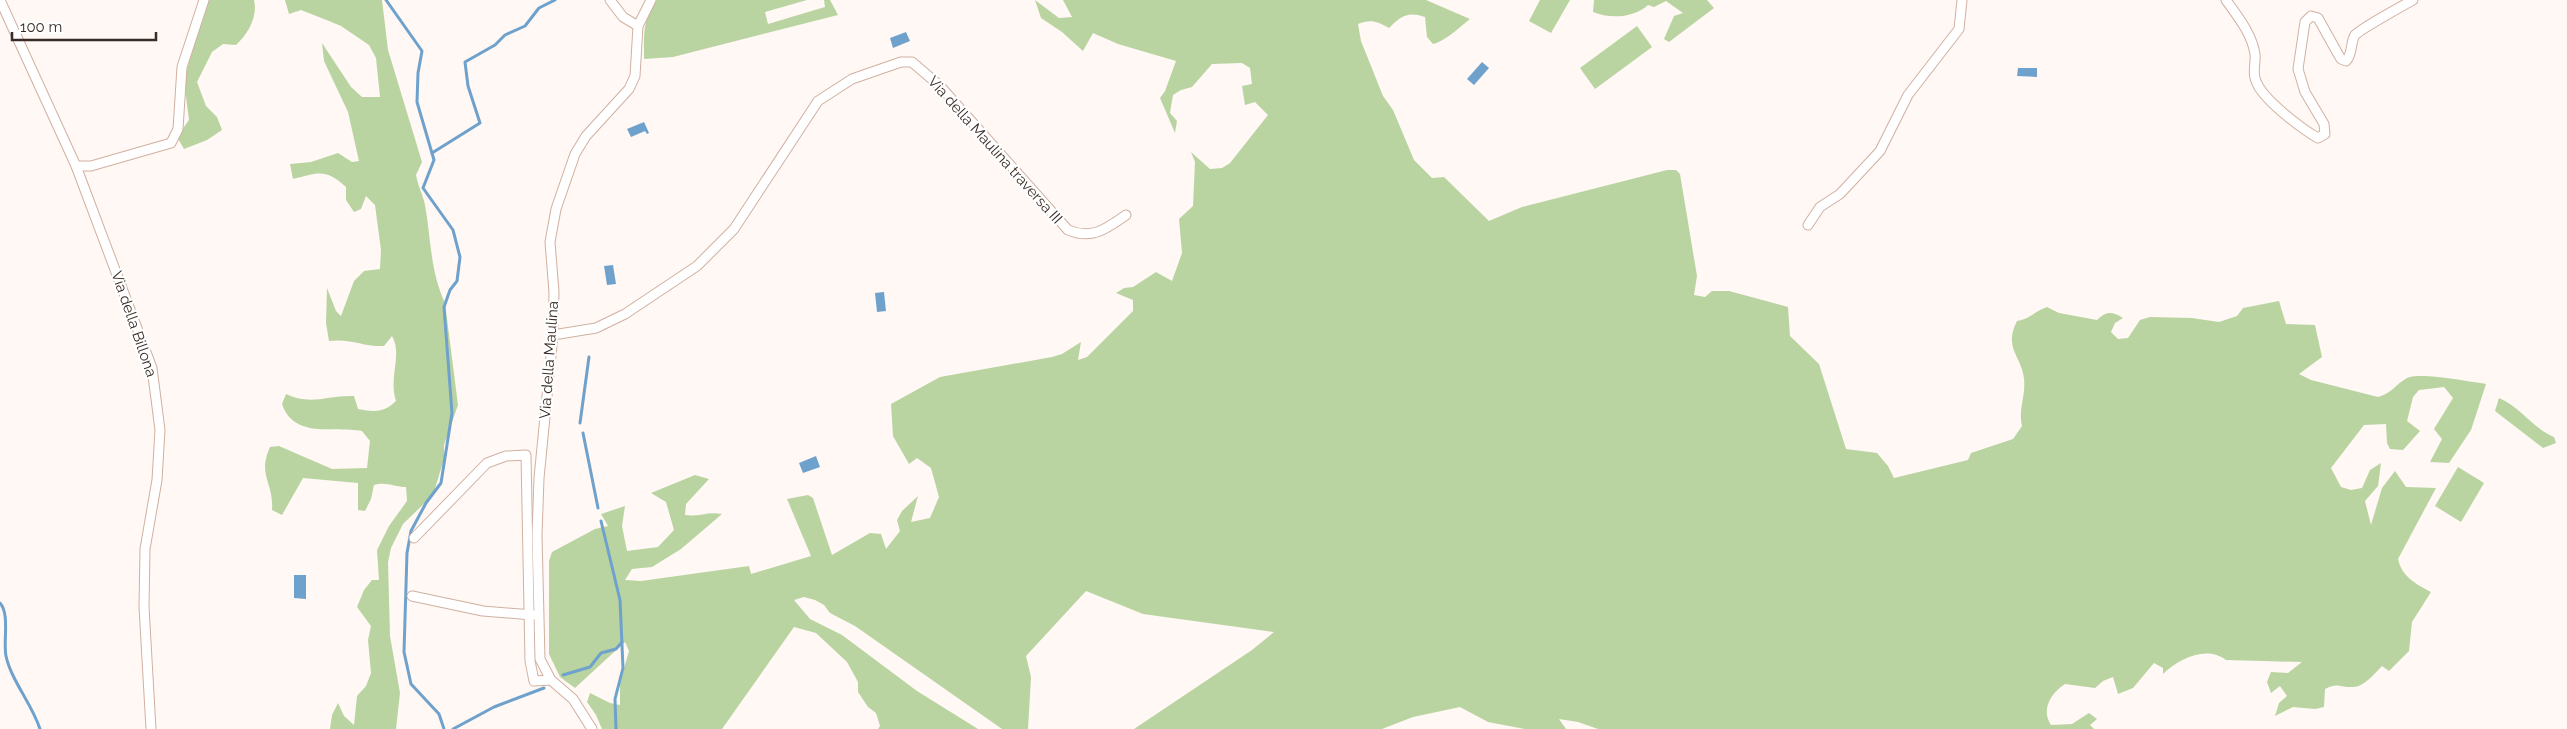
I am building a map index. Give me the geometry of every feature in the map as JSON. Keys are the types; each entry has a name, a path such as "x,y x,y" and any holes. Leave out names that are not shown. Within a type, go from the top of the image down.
{"street":[{"name":"Via della Billona","path":"0,0 76,166 152,368 160,430 157,480 145,549 144,607 151,729"},
{"path":"76,166 91,166 161,148 171,143 178,129 182,67 204,0"},
{"path":"610,0 623,17 638,26"},
{"name":"Via della Maulina","path":"592,729 572,699 551,680 540,659 537,535 539,478 553,336 554,292 550,242 556,209 571,163 582,142 629,89 635,76 638,26 651,0"},
{"path":"1808,225 1820,207 1840,194 1880,151 1908,95 1959,29 1962,0"},
{"path":"2226,0 2252,41 2255,56 2254,75 2260,90 2277,108 2316,137 2322,138 2325,134 2324,124 2306,92 2298,68 2305,22 2308,18 2314,16 2318,18 2341,59 2346,61 2358,33 2413,0"},
{"name":"Via della Maulina traversa III","path":"553,336 596,328 625,314 697,266 734,229 818,101 852,79 901,62 912,62 940,86 1068,230 1083,234 1098,233 1126,215"},
{"path":"414,538 488,463 506,456 526,455 530,661 534,681 551,680"},
{"path":"412,596 483,611 539,616"}],"green space":[{"path":"206,0 254,0 255,13 251,25 236,45 223,44 212,52 197,82 206,106 217,117 222,130 207,140 184,149 177,137 189,120 184,81"},
{"path":"285,0 382,0 388,50 422,162 416,175 425,205 436,279 445,303 458,405 444,445 444,459 433,495 403,524 391,548 388,562 390,636 400,693 396,729 330,729 332,715 338,703 344,716 354,725 357,696 366,686 371,673 368,640 371,626 357,607 364,590 372,580 379,580 377,550 389,526 407,501 406,487 374,485 371,499 365,511 358,510 358,483 303,478 282,515 272,510 271,492 265,472 266,457 270,447 279,446 332,469 367,468 370,441 362,431 305,427 295,422 288,415 282,404 286,394 312,400 354,396 358,409 369,411 383,410 396,401 394,383 396,351 392,336 384,346 337,340 329,341 326,323 327,288 336,311 341,316 354,281 364,271 380,269 381,250 375,205 366,196 361,209 354,212 346,200 346,187 339,181 321,174 293,179 290,164 311,162 338,153 352,162 359,161 348,112 324,61 322,43 351,87 362,97 380,97 376,58 369,45 341,26 301,10 289,14"},
{"path":"657,0 807,0 765,12 768,24 825,7 824,0 830,0 838,15 673,57 644,59 646,20"},
{"path":"1035,0 1059,18 1072,17 1063,0 1426,0 1470,19 1447,37 1433,44 1427,37 1425,17 1419,15 1405,16 1397,20 1389,28 1374,22 1358,24 1361,41 1383,96 1393,110 1414,160 1432,178 1444,177 1489,221 1522,207 1667,170 1676,170 1680,174 1697,276 1694,295 1705,297 1712,291 1729,291 1788,307 1790,336 1819,364 1846,449 1877,453 1888,466 1894,478 1968,460 1971,453 2013,439 2022,426 2021,414 2024,379 2023,371 2013,346 2013,331 2017,321 2025,319 2047,307 2059,313 2097,320 2109,313 2116,314 2123,318 2115,323 2111,332 2118,339 2128,338 2140,320 2150,317 2192,318 2219,322 2237,316 2243,308 2279,301 2286,324 2315,325 2322,357 2299,374 2311,380 2378,397 2386,394 2403,380 2413,376 2486,384 2471,430 2449,463 2430,462 2442,439 2434,429 2453,398 2444,387 2419,390 2413,397 2407,421 2420,431 2403,450 2390,449 2387,443 2386,424 2364,425 2331,468 2341,487 2351,490 2362,488 2370,470 2381,463 2378,486 2365,501 2371,525 2382,488 2395,471 2406,487 2436,488 2398,559 2406,575 2415,583 2431,592 2412,622 2409,651 2389,671 2382,666 2361,685 2353,687 2333,686 2325,689 2324,707 2315,709 2293,707 2275,716 2279,703 2287,696 2280,686 2271,693 2267,682 2271,672 2288,673 2302,662 2226,660 2210,654 2201,654 2177,663 2163,674 2163,668 2154,663 2133,688 2118,694 2113,677 2103,681 2095,688 2065,684 2051,697 2047,714 2051,725 2072,724 2089,713 2097,719 2090,725 2094,729 1598,729 1578,722 1559,719 1566,729 1525,729 1488,722 1460,707 1413,717 1382,729 1134,729 1252,650 1274,632 1143,614 1086,591 1026,656 1031,677 1028,729 1002,729 855,626 830,613 824,605 804,597 794,600 810,619 842,635 917,691 978,729 878,729 880,726 876,713 868,707 858,692 858,682 847,662 816,633 794,627 722,729 602,729 596,715 587,702 590,693 610,703 620,705 620,682 629,651 625,642 575,688 560,677 549,654 549,561 552,552 595,529 608,526 601,514 625,506 622,526 627,551 658,547 674,530 666,502 651,493 695,475 709,479 686,504 685,515 722,514 681,549 652,567 632,569 625,580 641,581 749,566 751,574 811,556 787,499 808,495 813,498 832,555 870,533 881,534 886,549 900,531 897,520 902,511 918,496 911,522 930,518 939,497 931,468 917,458 909,464 893,436 891,404 940,377 1052,357 1062,354 1081,342 1078,360 1087,357 1133,311 1133,300 1116,293 1124,288 1133,287 1156,272 1172,281 1182,253 1179,219 1193,206 1195,162 1191,152 1210,169 1222,168 1230,163 1268,115 1255,102 1245,105 1242,86 1252,84 1250,68 1242,63 1212,64 1192,87 1181,90 1173,95 1170,113 1177,121 1175,133 1160,98 1165,91 1176,61 1118,44 1093,33 1083,51 1062,32 1041,18"},
{"path":"1540,0 1570,0 1551,33 1529,21"},
{"path":"1594,0 1707,0 1714,8 1669,42 1664,39 1674,16 1683,13 1666,1 1654,7 1648,5 1629,15 1607,16 1593,12"},
{"path":"1637,26 1652,47 1595,89 1580,68"},
{"path":"2499,398 2554,437 2556,443 2543,448 2495,411"},
{"path":"2458,467 2484,483 2461,522 2435,506"}],"water":[{"path":"906,32 910,41 893,48 890,38"},
{"path":"1482,62 1489,68 1474,85 1467,79"},
{"path":"2018,68 2037,68 2037,77 2017,76"},
{"path":"644,122 649,133 647,134 645,131 631,137 627,129"},
{"path":"613,265 616,284 607,285 604,266"},
{"path":"884,292 886,311 877,312 875,293"},
{"path":"816,456 820,467 803,473 799,463"},
{"path":"294,575 306,575 306,599 294,598"}],"waterway":[{"path":"386,0 422,51 418,73 417,102 434,160 423,188 453,230 460,257 457,281 450,290 444,307 452,413 441,483 426,503 411,531 407,553 404,652 411,684 439,714 444,729"},
{"path":"432,153 480,123 468,86 465,62 495,45 505,35 525,26 539,8 555,0"},
{"path":"580,423 589,357"},
{"path":"583,433 598,508"},
{"path":"601,521 620,600 623,668 615,699 616,729"},
{"path":"0,603 5,614 6,656 40,729"},
{"path":"563,675 590,667 601,653 616,649 622,642"},
{"path":"453,729 494,707 544,688"}]}
